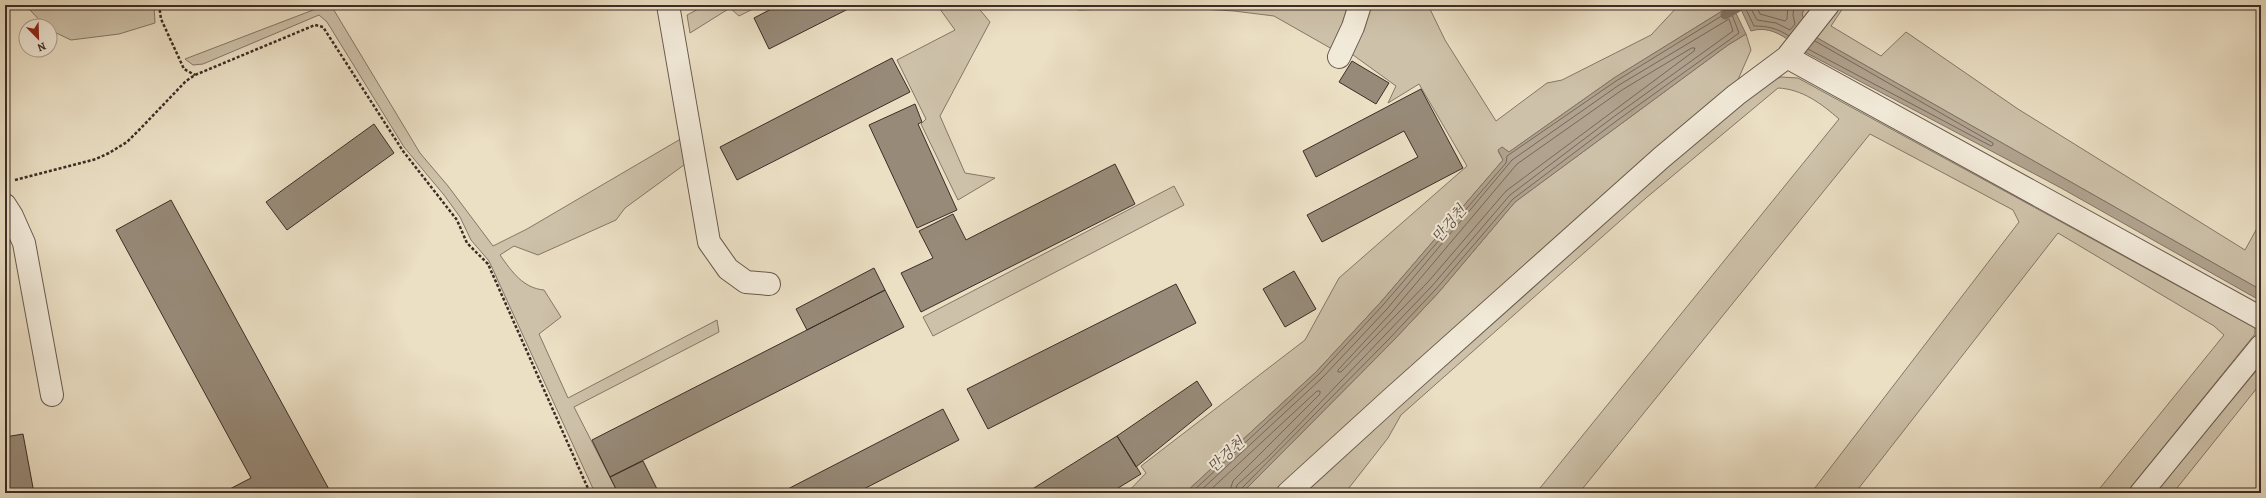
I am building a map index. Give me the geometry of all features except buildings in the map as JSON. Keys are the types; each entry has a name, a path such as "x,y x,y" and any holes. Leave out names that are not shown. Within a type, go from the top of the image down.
{"street":[{"path":"668,5 709,242 728,269 746,282 769,284"},
{"path":"1339,57 1353,27 1360,5"},
{"path":"1288,493 1661,158 1736,95 1787,57 1828,5"},
{"path":"1787,57 2261,318"},
{"path":"5,206 12,216 24,243 52,395"},
{"path":"2141,493 2261,346"}],"path":[{"path":"159,5 161,19 184,69 195,75"},
{"path":"12,180 96,160 127,142 186,81 195,75 315,25 323,27 403,151 457,220 467,243 488,264 590,493"}],"shaded area":[{"path":"21,5 52,5 54,8 61,5 154,5 155,23 119,34 71,40 58,34 58,18 38,18 30,10"},
{"path":"706,5 761,5 739,16 730,8 690,33 687,15"},
{"path":"937,5 976,5 990,22 940,116 965,173 995,178 958,200 921,124 926,119 897,60 955,30"},
{"path":"1066,5 1352,5 1332,49 1274,16 1234,11 1170,7 1079,10"},
{"path":"1371,5 1428,5 1445,40 1496,121 1547,83 1562,80 1651,35 1679,5 1726,5 1727,8 1614,78 1509,152 1502,147 1498,151 1503,160 1380,303 1316,372 1185,493 1127,493 1146,473 1141,466 1305,340 1339,278 1467,166 1419,84 1388,103 1396,86 1349,52"},
{"path":"1806,5 1823,5 1806,25 1802,14"},
{"path":"1835,5 1845,5 1831,26 1881,56 1906,32 2018,109 2245,250 2261,221 2261,290 1812,35"},
{"path":"321,7 332,7 420,153 448,186 493,246 527,229 684,137 688,162 625,208 616,220 538,255 514,246 500,255 524,283 537,289 544,290 561,317 539,334 568,398 717,320 719,332 574,407 618,493 595,493 489,261 471,240 460,217 444,195 404,147 327,22 319,15 203,64 193,65 185,59"},
{"path":"1746,34 1751,50 1733,91 1281,493 1242,493 1392,342 1439,292 1515,202 1728,45"},
{"path":"1781,77 1798,78 2255,328 2255,334 2126,493 2096,493 2224,335 2214,326 2058,233 1855,493 1811,493 2019,222 2013,210 1870,134 1579,493 1536,493 1839,119 1811,98 1795,91 1778,88 1646,198 1401,415 1388,438 1345,493 1299,493 1620,203 1768,82"},
{"path":"1174,186 1184,205 933,336 923,317"},
{"path":"2261,365 2261,383 2173,493 2155,493"}],"water":[{"path":"1739,5 1806,5 1802,14 1806,25 1793,43 1768,30 1751,31"},
{"path":"1733,7 1746,34 1728,45 1515,202 1439,292 1392,342 1242,493 1185,493 1316,372 1380,303 1503,160 1498,150 1502,147 1509,152 1614,78 1727,8"},
{"path":"1812,35 2261,290 2261,301 2061,188 1801,50"}],"waterway":[{"name":"만겅천","path":"1725,15 1742,5"}]}
